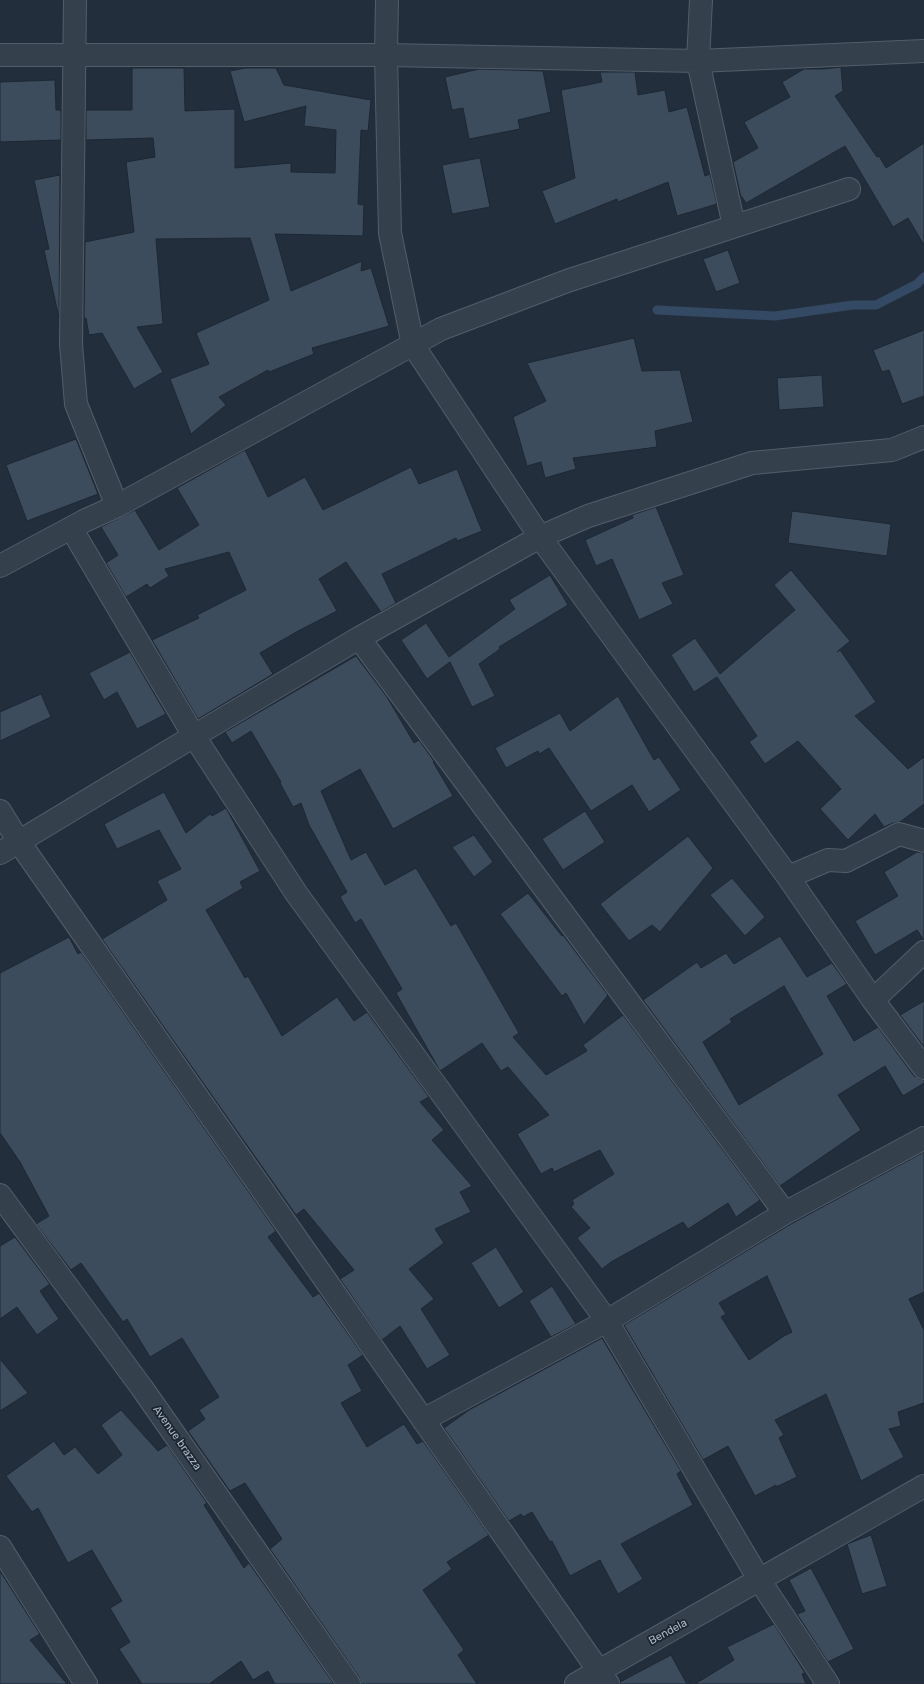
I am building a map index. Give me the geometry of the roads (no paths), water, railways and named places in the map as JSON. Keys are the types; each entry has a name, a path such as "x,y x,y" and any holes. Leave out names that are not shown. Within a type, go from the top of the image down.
{"street":[{"path":"75,0 72,344 76,404 117,506"},
{"path":"387,0 386,55 390,233 413,345 540,537 788,877 873,1000 924,1068"},
{"path":"701,0 698,61 734,226"},
{"path":"0,55 386,55 698,61 924,51"},
{"path":"0,566 71,528 117,506 441,329 567,281 849,189"},
{"path":"0,853 359,638 540,537 588,516 752,463 892,450 924,437"},
{"path":"71,528 194,736 296,893 607,1321 760,1581 828,1684"},
{"path":"359,638 786,1213"},
{"path":"0,811 19,842 603,1677"},
{"path":"788,877 828,860 846,861 899,834 924,841"},
{"path":"873,1000 924,952"},
{"path":"423,1420 607,1321 786,1213 924,1138"},
{"name":"Avenue brazza","path":"0,1195 142,1388 349,1684"},
{"name":"Bendela","path":"576,1684 603,1677 760,1581 924,1486"},
{"path":"0,1547 86,1684"}],"waterway":[{"path":"657,310 775,316 853,305 876,305 917,284 924,277"}]}
